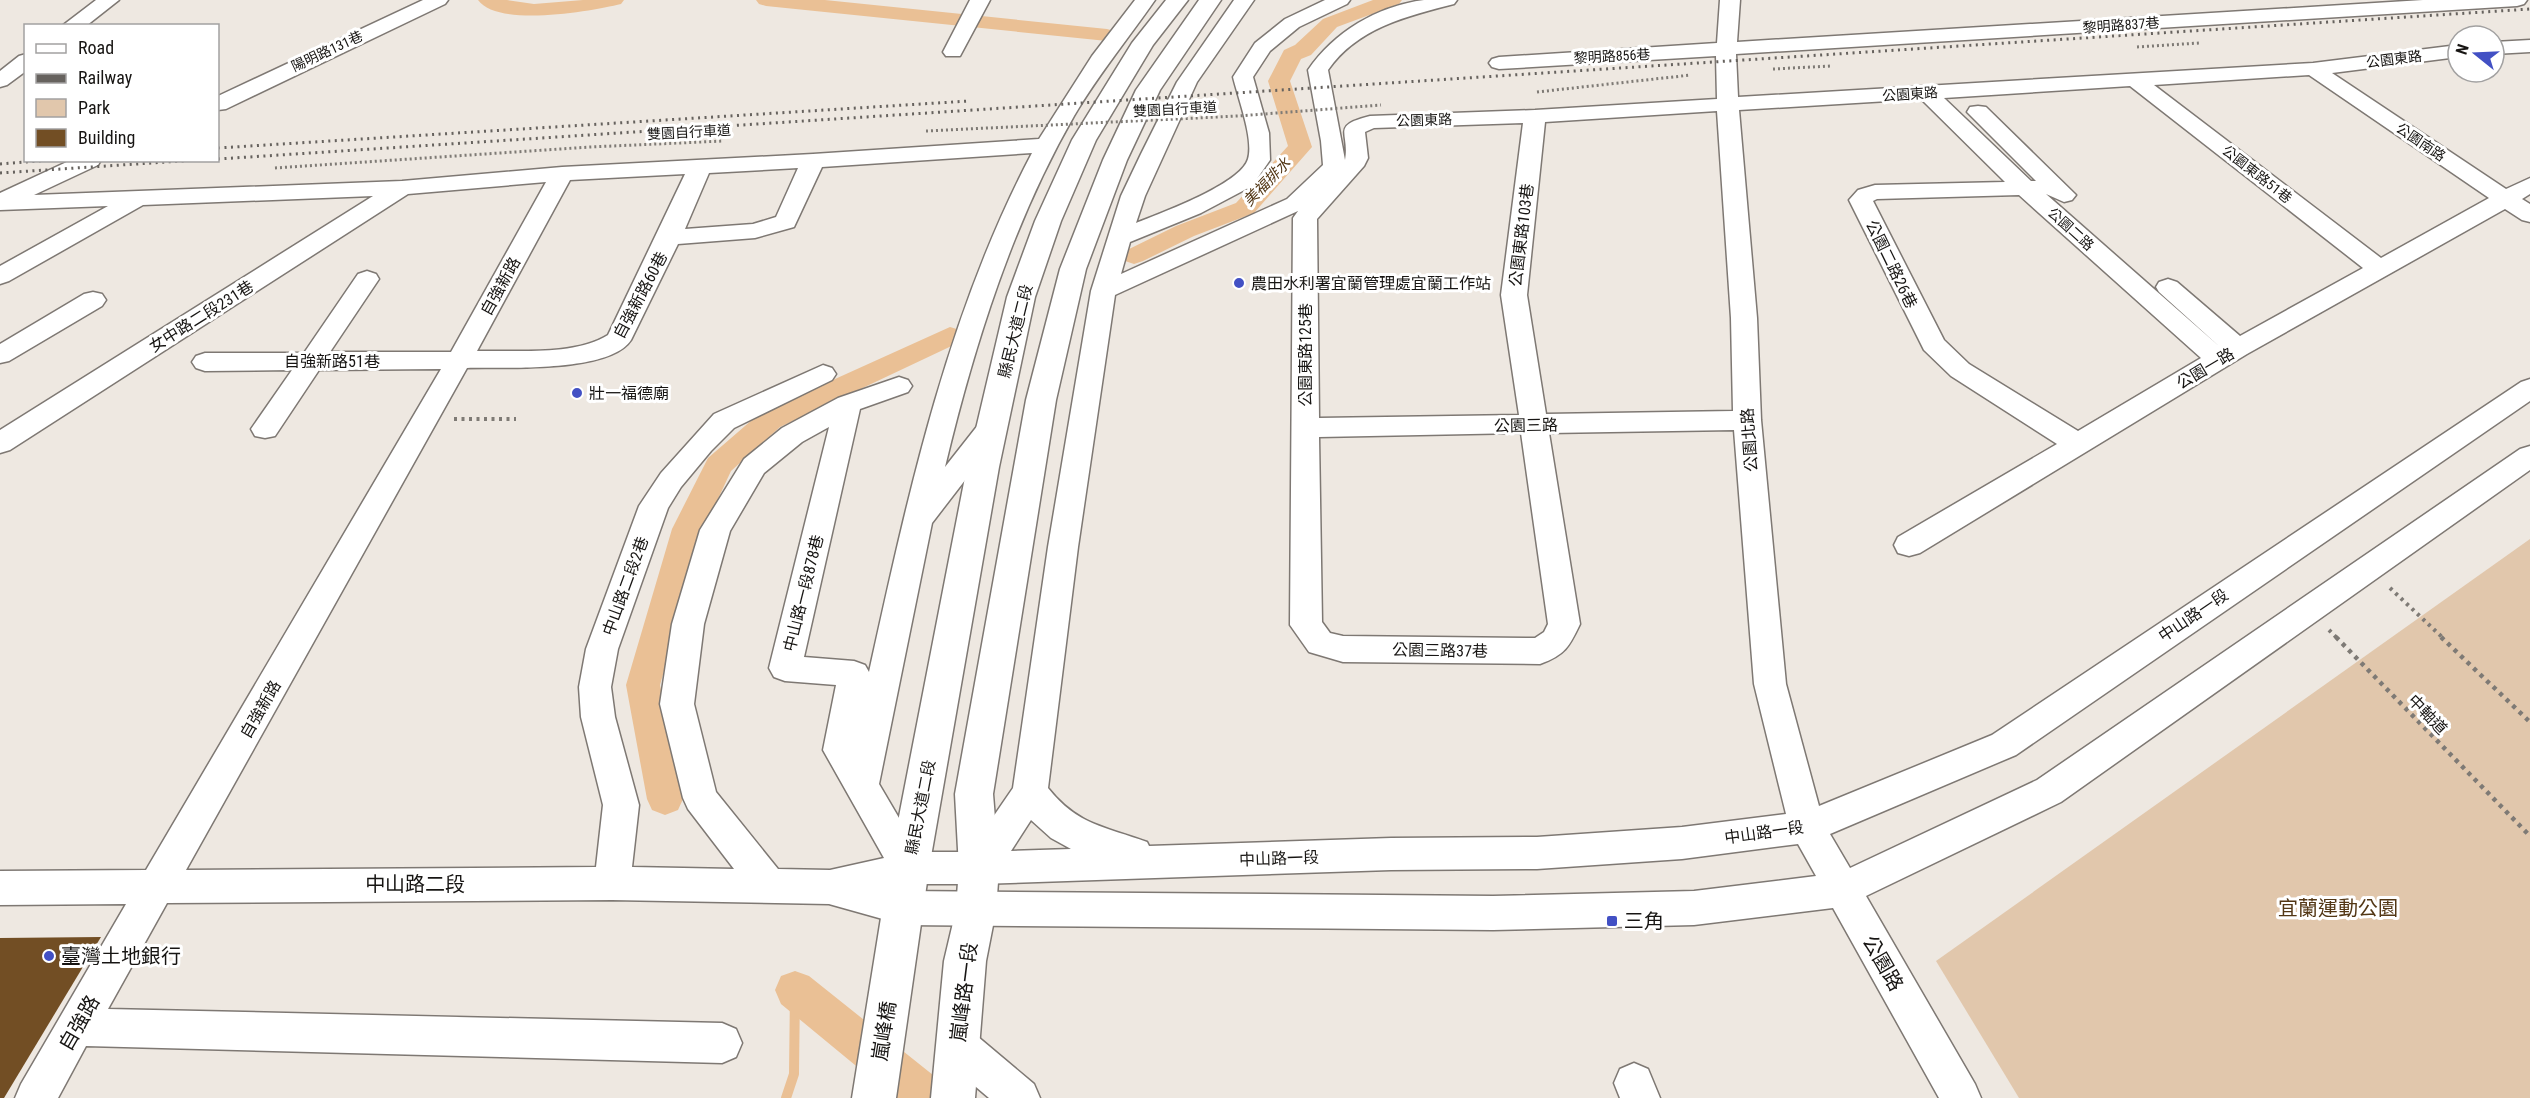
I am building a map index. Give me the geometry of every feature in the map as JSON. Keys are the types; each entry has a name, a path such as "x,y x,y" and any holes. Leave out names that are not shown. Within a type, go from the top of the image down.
{"main road":[{"name":"縣民大道二段","path":"909,868 992,427 1021,297 1048,220 1084,140 1143,43 1177,0"},
{"path":"976,910 980,868 974,794 1041,400 1066,295 1073,269 1115,159 1148,90 1210,0"},
{"path":"904,908 909,868"},
{"name":"嵐峰橋","path":"874,1098 904,908"},
{"name":"嵐峰路一段","path":"955,1072 965,961 976,910"}],"street":[{"path":"75,24 109,0"},
{"name":"陽明路131巷","path":"219,104 438,0"},
{"path":"953,52 980,0"},
{"path":"861,786 929,473 966,342 1002,240 1049,144 1073,101 1124,26 1145,0"},
{"path":"980,868 1030,792 1103,291 1133,196 1188,82 1244,0"},
{"path":"1120,238 1193,208 1244,181 1258,160 1259,149 1258,133 1243,77 1262,47 1292,22 1340,0"},
{"path":"1103,291 1295,204 1334,167 1332,141 1318,70 1325,58 1343,41 1371,23 1413,8 1447,0"},
{"name":"公園北路","path":"1730,0 1725,54 1744,318 1747,420 1770,684 1807,827"},
{"name":"黎明路837巷","path":"1725,54 1880,45 1894,39 2517,0"},
{"path":"2506,47 2530,46"},
{"name":"公園東路","path":"1361,125 1370,122 1535,116 2313,69 2446,52"},
{"name":"黎明路856巷","path":"1499,63 1725,54"},
{"path":"0,81 24,62"},
{"name":"公園南路","path":"2313,69 2530,215"},
{"name":"公園東路51巷","path":"2135,80 2379,268"},
{"name":"公園二路","path":"1955,91 2228,354"},
{"name":"公園二路","path":"1928,93 2026,189 2228,354"},
{"name":"公園東路103巷","path":"1532,425 1514,295 1535,116"},
{"name":"公園東路125巷","path":"1305,429 1305,218 1353,166 1357,158 1354,129 1361,125"},
{"path":"0,203 402,188 562,174 813,161 1049,144"},
{"path":"669,237 755,231 786,222 813,161"},
{"path":"0,203 86,162"},
{"name":"自強新路60巷","path":"459,360 556,357 610,348 618,340 669,237 700,167"},
{"name":"自強新路","path":"159,886 459,360 562,174"},
{"name":"公園一路","path":"1909,545 2228,354 2530,185"},
{"name":"公園二路26巷","path":"2055,187 1875,192 1866,195 1862,200 1933,344 1960,370 2078,444"},
{"name":"女中路二段231巷","path":"0,442 402,188"},
{"path":"0,276 139,198"},
{"path":"265,429 367,279"},
{"path":"1066,295 1094,344"},
{"path":"0,355 93,300"},
{"name":"自強新路51巷","path":"205,362 459,360"},
{"name":"中山路二段2巷","path":"612,883 621,805 598,717 596,687 602,649 654,506 671,480 700,444 724,421 823,374"},
{"path":"769,886 699,798 677,704 688,624 715,530 754,466 792,435 848,405 899,386"},
{"name":"中山路一段","path":"909,868 980,868 1391,854 1537,853 1682,843 1807,827 2004,745 2286,551 2530,388"},
{"name":"中山路一段878巷","path":"848,405 785,668 854,674 840,750 861,786"},
{"name":"公園三路","path":"1305,429 1747,420"},
{"name":"公園三路37巷","path":"1305,429 1306,625 1320,643 1343,649 1540,651 1556,641 1564,624 1532,425"},
{"path":"919,520 992,427"},
{"path":"976,910 1493,913 1694,908 1842,890 2049,791 2530,456"},
{"name":"縣民大道二段","path":"861,786 909,868"},
{"path":"1030,792 1042,810 1074,834 1092,843 1172,862"},
{"name":"公園路","path":"1807,827 1961,1098"},
{"name":"中山路二段","path":"0,888 612,883 830,887 909,868"},
{"name":"自強路","path":"35,1098 159,886"},
{"name":"中山路二段","path":"830,887 904,908 976,910"},
{"path":"75,1027 722,1043"},
{"path":"955,1072 1020,1098"}],"path":[{"name":"雙園自行車道","path":"926,131 1238,116 1381,105"},
{"name":"雙園自行車道","path":"275,168 590,147 728,141"},
{"path":"425,419 516,419"},
{"path":"2369,567 2530,722"},
{"name":"中軸道","path":"2309,609 2530,836"}],"green space":[{"name":"宜蘭運動公園","path":"2530,539 2530,1098 2019,1098 1936,961"}],"building":[{"path":"101,937 4,1098 0,1098 0,938"}],"waterway":[{"path":"488,0 503,6 534,10 566,9 614,0"},
{"path":"766,0 1107,35"},
{"name":"美福排水","path":"1134,256 1185,231 1245,208 1300,147 1279,81 1292,55 1303,50 1330,23 1392,0"},
{"path":"665,799 643,685 688,529 719,465 770,420 950,336"},
{"path":"786,1098 794,1074 795,990"},
{"path":"795,990 928,1098"}],"railway":[{"path":"219,159 2530,9"},
{"path":"219,148 969,101"},
{"path":"0,164 25,162"},
{"path":"0,173 167,162"}],"place":[{"name":"農田水利署宜蘭管理處宜蘭工作站","path":"1239,283"},
{"name":"壯一福德廟","path":"577,393"},
{"name":"三角","path":"1612,921"},
{"name":"臺灣土地銀行","path":"49,956"}]}
